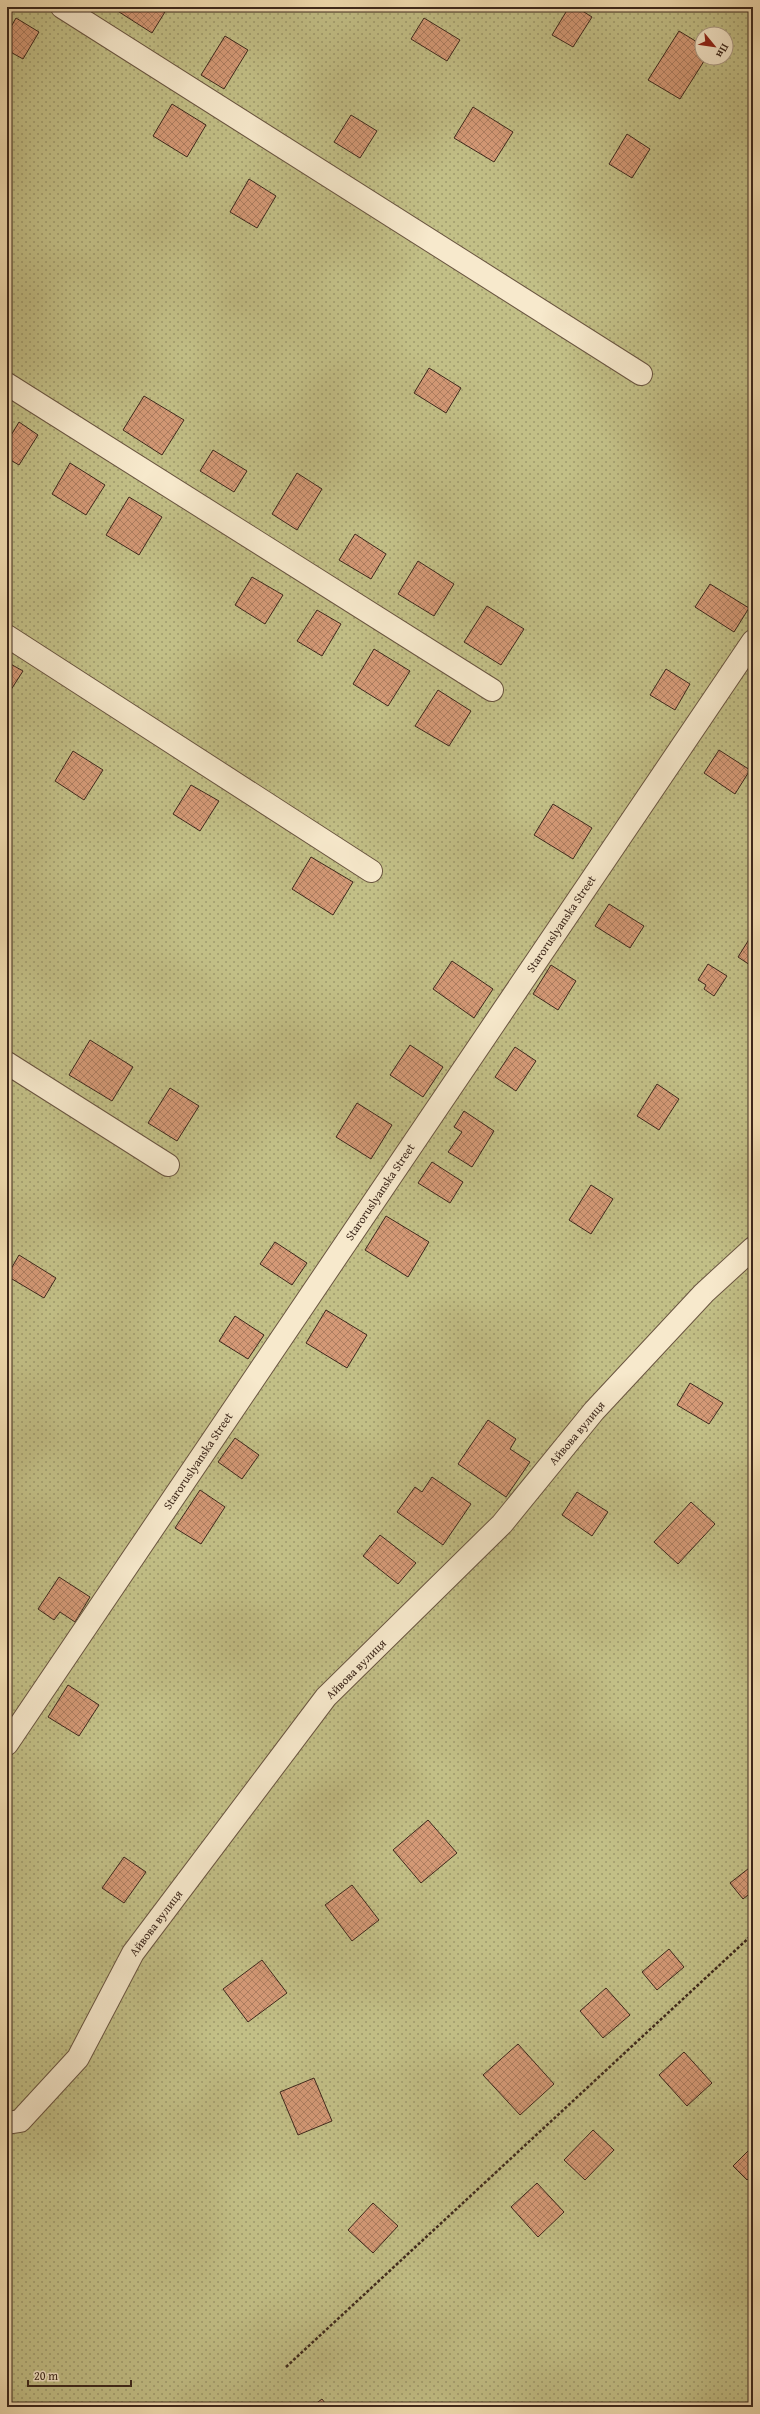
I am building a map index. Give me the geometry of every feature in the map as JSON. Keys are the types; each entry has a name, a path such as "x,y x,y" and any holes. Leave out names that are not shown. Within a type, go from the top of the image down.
{"street":[{"path":"62,7 641,374"},
{"path":"7,384 492,690"},
{"path":"7,636 371,871"},
{"name":"Staroruslyanska Street","path":"7,1744 753,641"},
{"path":"7,1063 168,1165"},
{"name":"Айвова вулиця","path":"11,2119 78,2058 133,1952 326,1697 502,1524 594,1411 704,1293 753,1248"}],"path":[{"path":"286,2367 753,1934"}],"shaded area":[{"path":"7,7 753,7 753,2407 7,2407"}],"building":[{"path":"118,7 168,7 152,33 116,10"},
{"path":"569,7 576,7 592,17 573,47 552,35"},
{"path":"16,18 39,32 23,59 7,50 7,34"},
{"path":"424,18 460,40 447,61 411,39"},
{"path":"679,31 694,40 694,66 701,66 680,99 648,80"},
{"path":"225,36 248,50 224,89 201,75"},
{"path":"172,104 206,125 187,157 153,136"},
{"path":"473,107 513,132 494,162 454,138"},
{"path":"351,115 377,131 360,158 334,142"},
{"path":"627,134 650,149 632,178 609,164"},
{"path":"249,179 276,196 257,228 230,212"},
{"path":"429,368 461,388 446,413 414,393"},
{"path":"144,396 184,420 162,455 123,430"},
{"path":"19,422 38,435 19,465 7,458 7,442"},
{"path":"213,450 247,471 234,492 200,471"},
{"path":"70,463 105,485 86,515 52,494"},
{"path":"297,473 322,489 297,530 272,514"},
{"path":"129,497 162,517 139,555 106,535"},
{"path":"355,534 386,554 371,579 339,560"},
{"path":"418,561 454,584 434,616 398,594"},
{"path":"252,577 283,595 265,624 235,605"},
{"path":"710,584 749,608 734,632 695,607"},
{"path":"487,606 524,629 501,665 464,642"},
{"path":"317,610 341,624 322,656 297,641"},
{"path":"374,649 410,671 388,706 353,684"},
{"path":"7,662 23,671 7,696"},
{"path":"666,669 690,684 675,710 650,695"},
{"path":"438,690 471,711 449,746 415,726"},
{"path":"719,750 750,770 735,794 704,773"},
{"path":"73,751 103,770 84,800 55,781"},
{"path":"191,785 219,801 200,831 173,814"},
{"path":"553,804 592,828 573,859 534,835"},
{"path":"311,857 353,882 333,915 292,889"},
{"path":"609,904 644,926 630,948 595,926"},
{"path":"753,933 753,967 738,957"},
{"path":"452,961 493,989 474,1018 433,989"},
{"path":"708,964 727,976 714,996 704,989 706,985 698,980"},
{"path":"551,965 576,981 558,1010 533,994"},
{"path":"90,1040 133,1067 112,1101 69,1075"},
{"path":"410,1045 443,1067 423,1097 390,1075"},
{"path":"515,1047 536,1061 516,1091 495,1077"},
{"path":"657,1084 679,1099 659,1130 637,1116"},
{"path":"170,1088 199,1106 177,1141 148,1123"},
{"path":"357,1103 392,1125 371,1159 336,1137"},
{"path":"464,1111 494,1131 472,1167 448,1152 462,1132 454,1127"},
{"path":"432,1162 463,1182 450,1203 418,1183"},
{"path":"591,1185 613,1199 591,1234 569,1220"},
{"path":"386,1216 429,1242 408,1277 365,1250"},
{"path":"275,1242 307,1263 292,1285 260,1264"},
{"path":"19,1255 56,1278 44,1298 7,1276"},
{"path":"326,1310 367,1335 347,1368 306,1343"},
{"path":"235,1316 264,1335 248,1359 219,1341"},
{"path":"690,1383 723,1403 709,1424 677,1405"},
{"path":"488,1420 516,1439 510,1449 530,1462 506,1497 458,1464"},
{"path":"235,1438 259,1455 242,1479 218,1462"},
{"path":"432,1477 471,1504 443,1545 397,1512 415,1487 422,1492"},
{"path":"200,1490 225,1507 201,1544 175,1528"},
{"path":"577,1492 608,1512 592,1536 562,1515"},
{"path":"691,1502 715,1524 678,1564 654,1542"},
{"path":"380,1535 416,1563 398,1584 363,1556"},
{"path":"59,1577 90,1597 75,1622 60,1612 54,1620 38,1609"},
{"path":"68,1685 99,1705 79,1736 48,1717"},
{"path":"428,1820 457,1853 421,1883 393,1850"},
{"path":"124,1857 146,1872 124,1903 102,1888"},
{"path":"753,1865 753,1891 743,1899 730,1883"},
{"path":"352,1885 379,1920 352,1941 325,1905"},
{"path":"669,1949 684,1967 657,1990 642,1972"},
{"path":"262,1960 287,1993 248,2022 223,1989"},
{"path":"606,1988 630,2015 603,2038 580,2011"},
{"path":"518,2044 554,2084 520,2115 483,2075"},
{"path":"684,2052 712,2083 687,2106 659,2075"},
{"path":"314,2078 332,2121 298,2135 280,2092"},
{"path":"593,2130 614,2150 585,2180 564,2160"},
{"path":"753,2146 753,2174 747,2180 733,2166"},
{"path":"537,2183 564,2212 538,2237 511,2207"},
{"path":"373,2203 398,2226 373,2253 348,2230"},
{"path":"322,2399 328,2407 311,2407"}]}
